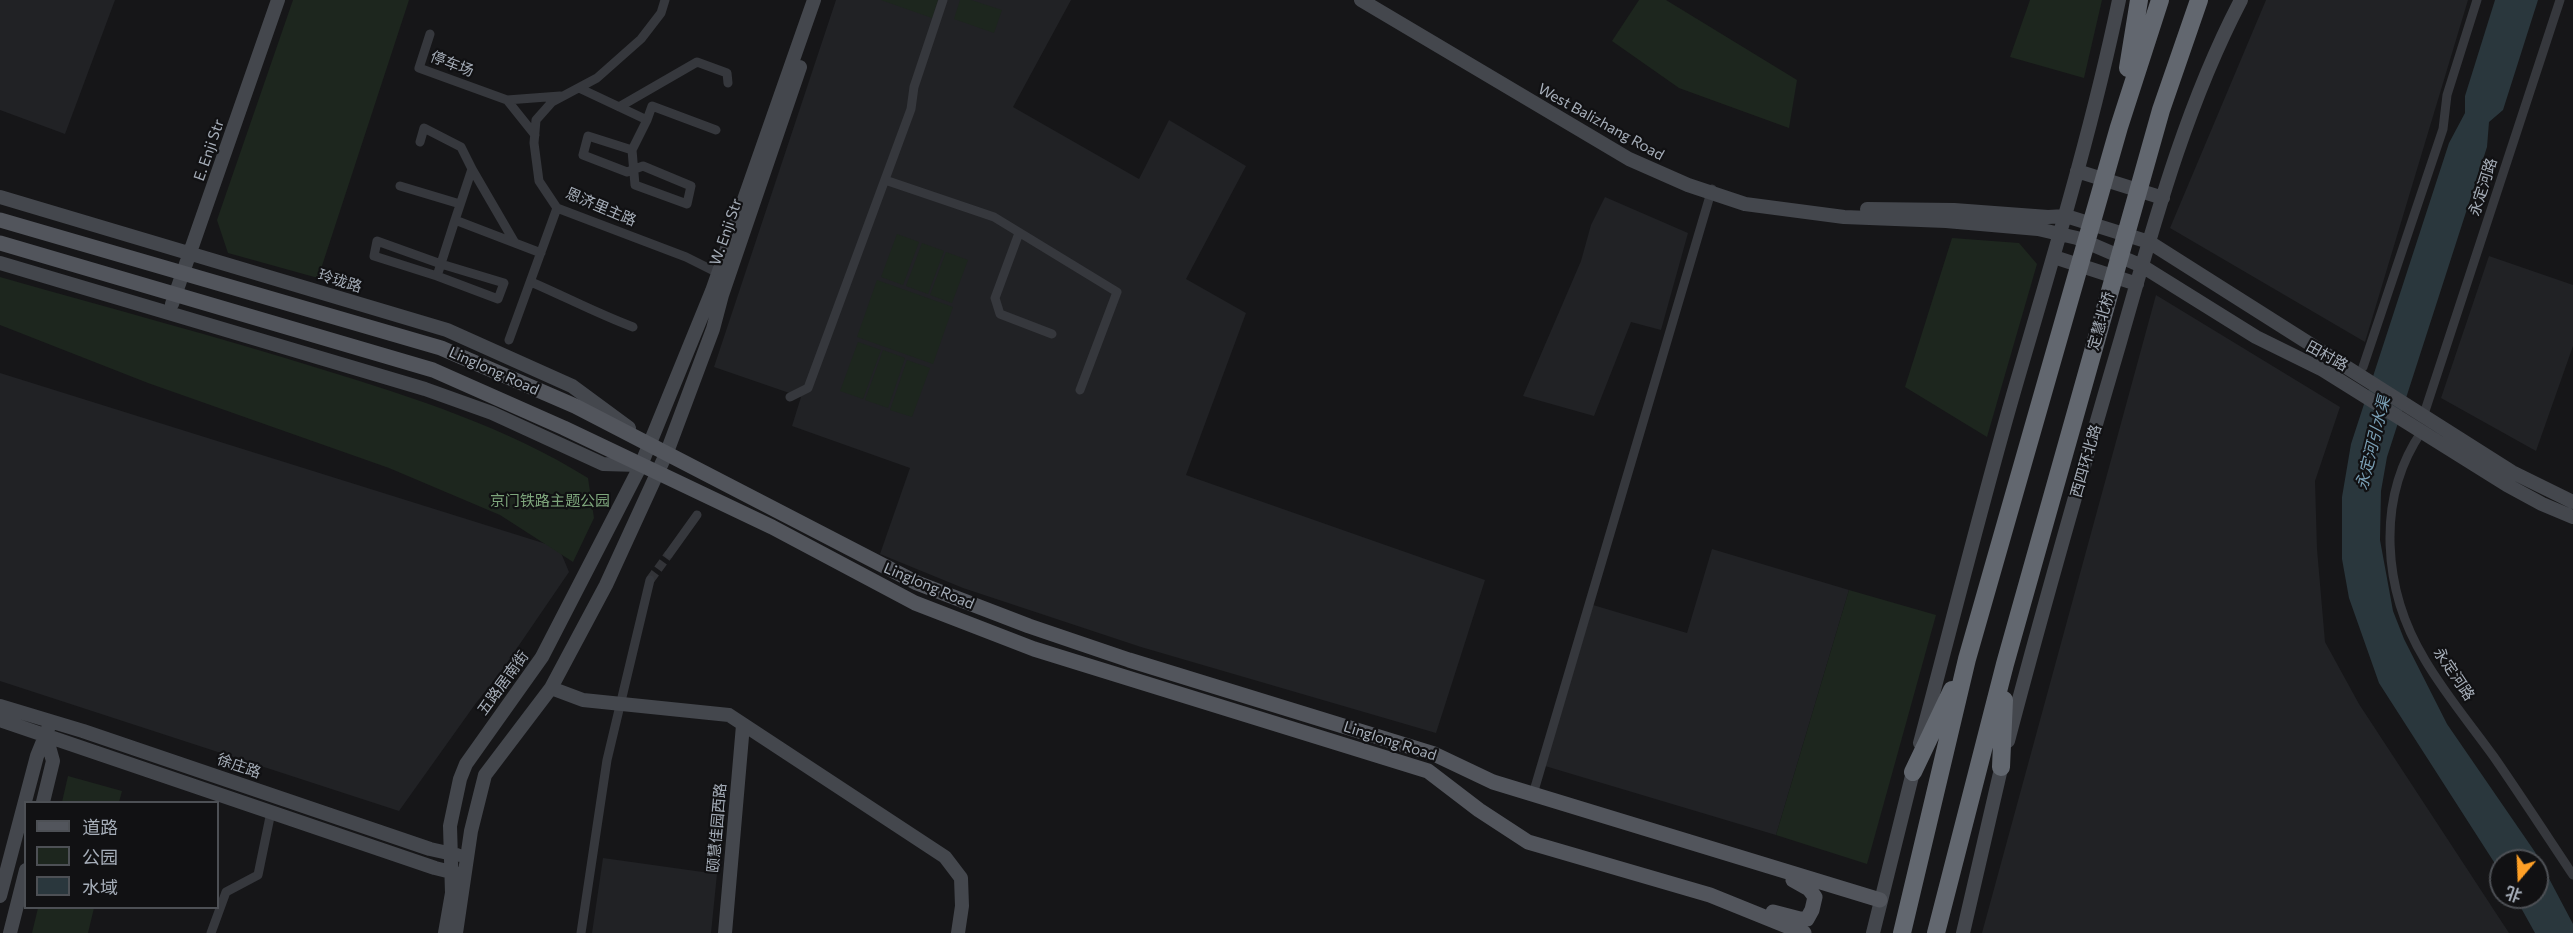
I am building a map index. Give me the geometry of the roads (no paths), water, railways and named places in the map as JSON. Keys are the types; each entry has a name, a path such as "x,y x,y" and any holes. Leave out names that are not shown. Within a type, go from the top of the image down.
{"highway":[{"path":"2119,126 2139,0"},
{"path":"1902,933 1967,659 2119,126 2160,0"},
{"path":"2170,83 2199,0"},
{"path":"2170,83 2212,0"},
{"name":"定慧北桥","path":"2005,664 2170,83"},
{"path":"1913,772 1967,659"},
{"path":"2001,767 2005,664"},
{"path":"1936,933 2005,664"}],"main road":[{"name":"Linglong Road","path":"0,220 441,348 575,406 917,583 1029,626 1130,660 1434,754 1493,782 1881,900"},
{"name":"Linglong Road","path":"0,243 433,370 564,428 772,527 829,560 915,603 1034,649 1428,771 1479,810 1528,842 1710,895 1804,933"},
{"path":"1710,895 1807,919 1815,897 1809,889 1767,866"}],"street":[{"name":"E. Enji Str","path":"170,312 278,0"},
{"name":"恩济里主路","path":"665,0 661,13 641,39 597,78 552,102 536,120 539,181 557,208 686,257 718,273"},
{"name":"W. Enji Str","path":"641,465 718,273 814,0"},
{"name":"W. Enji Str","path":"658,472 716,321 722,294 823,0"},
{"path":"790,397 808,388 911,109 914,87 943,0"},
{"name":"West Balizhang Road","path":"1362,0 1629,159 1656,172 1712,190 1820,208 1954,210 2048,217 2066,216"},
{"name":"West Balizhang Road","path":"1375,0 1611,141 1745,204 1844,217 1946,221 2038,229 2060,234"},
{"path":"1873,933 1913,772 2013,395 2066,216 2105,65 2119,0"},
{"name":"西四环北路","path":"1963,933 2001,767 2042,611 2142,266 2163,198 2217,46 2241,0"},
{"path":"2363,381 2443,129 2447,95 2477,0"},
{"name":"永定河路","path":"2560,0 2391,499 2390,562 2400,606 2424,660 2499,764 2573,875"},
{"name":"停车场","path":"430,34 419,68 507,100"},
{"path":"619,107 697,62 727,73 728,83"},
{"path":"579,88 647,120"},
{"path":"507,100 566,95"},
{"path":"507,100 535,135"},
{"path":"632,150 588,136 582,155 627,172 634,169 643,166 691,186 687,204 635,185 634,169 632,150 652,106 716,130"},
{"path":"420,142 424,128 461,147 515,243"},
{"path":"437,276 472,169"},
{"path":"2077,171 2163,198"},
{"path":"885,180 994,218 1117,292 1080,390"},
{"path":"400,186 460,204"},
{"path":"1533,794 1712,190"},
{"name":"玲珑路","path":"0,196 447,330 572,386 650,444"},
{"path":"509,340 557,208"},
{"name":"田村路","path":"2066,216 2150,242 2363,381 2507,485 2542,504 2573,517"},
{"path":"455,220 541,254"},
{"path":"1019,232 995,298 1000,314 1052,334"},
{"name":"田村路","path":"2060,234 2142,266 2256,337 2323,370 2363,381"},
{"path":"377,241 504,283 498,299 437,276 374,256 377,241"},
{"path":"2054,257 2137,284"},
{"path":"0,262 425,388 492,413 603,464 641,465"},
{"path":"531,282 582,303 591,311 633,327"},
{"name":"田村路","path":"2418,421 2573,502"},
{"name":"五路居南街","path":"445,933 452,893 450,826 460,779 466,764 542,657 641,465"},
{"path":"456,933 477,799 485,775 551,687 606,585 658,472"},
{"path":"669,554 697,515"},
{"path":"581,933 607,760 650,580"},
{"path":"551,687 583,700 729,715 945,857 961,878 962,906 958,933"},
{"name":"徐庄路","path":"0,706 430,849 468,857"},
{"path":"0,720 465,876"},
{"path":"25,801 37,756 50,721"},
{"name":"颐慧佳园西路","path":"725,933 743,726"},
{"path":"43,801 53,761 46,736"},
{"path":"0,896 24,805"},
{"path":"211,933 226,892 258,875 271,812"},
{"path":"10,933 24,878"}],"water":[{"name":"永定河引水渠","path":"2495,0 2538,0 2503,110 2489,122 2487,147 2387,457 2381,491 2380,540 2393,611 2404,639 2447,724 2533,849 2489,849 2489,854 2379,683 2349,598 2342,559 2342,497 2351,444 2449,143 2465,113 2465,96"},
{"path":"2549,879 2573,924 2573,933 2535,933 2522,909 2549,909"}],"tunnel":[{"path":"650,580 669,554"}],"park label":[{"name":"京门铁路主题公园","path":"550,501"}]}
